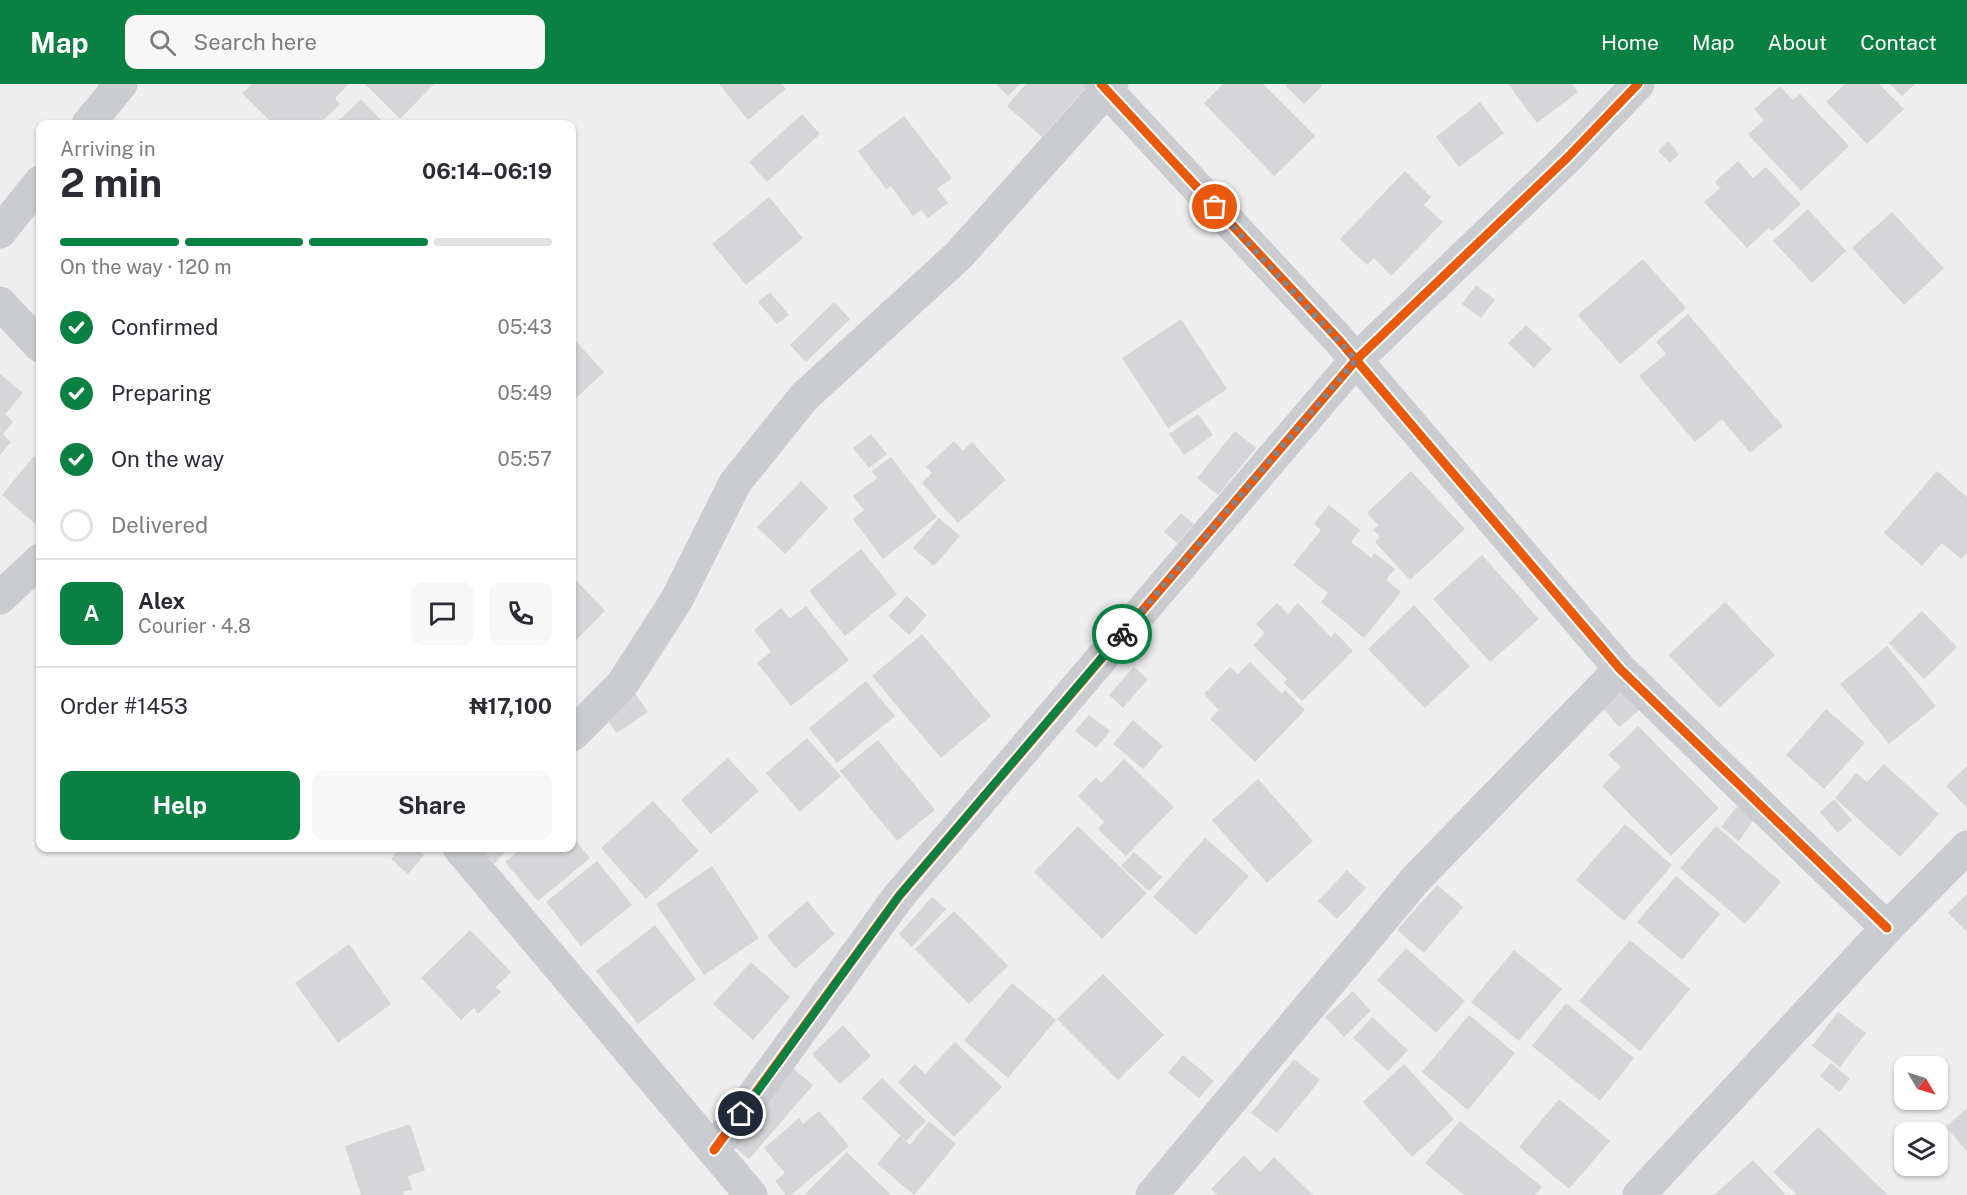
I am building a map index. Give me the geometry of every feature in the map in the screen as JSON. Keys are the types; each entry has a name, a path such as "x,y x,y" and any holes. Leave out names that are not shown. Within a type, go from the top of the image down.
{"street":[{"path":"91,120 121,84"},
{"path":"714,1150 899,896 1356,360 1568,157 1638,84"},
{"path":"576,731 621,686 676,601 735,483 804,397 959,255 1107,86 1356,360 1620,669 1887,928"},
{"path":"0,232 36,187"},
{"path":"0,303 36,342"},
{"path":"0,598 36,564"},
{"path":"1152,1195 1415,880 1620,669"},
{"path":"1639,1195 1887,928 1967,847"},
{"path":"462,852 751,1195"}],"building":[{"path":"252,84 349,84 335,98 340,104 323,120 269,120 242,93"},
{"path":"365,84 434,84 400,119"},
{"path":"719,84 782,84 786,89 748,120"},
{"path":"996,84 1020,84 1008,96"},
{"path":"1026,84 1089,84 1042,137 1007,106"},
{"path":"1223,84 1263,84 1315,136 1274,176 1204,103"},
{"path":"1287,84 1320,84 1322,86 1304,104 1286,86"},
{"path":"1508,84 1572,84 1578,92 1537,123"},
{"path":"1845,84 1879,84 1904,109 1867,144 1826,102"},
{"path":"1890,84 1915,84 1902,96"},
{"path":"1780,86 1793,100 1800,94 1849,146 1801,191 1748,134 1764,120 1754,109"},
{"path":"361,99 381,120 339,120"},
{"path":"1480,102 1504,133 1459,167 1436,137"},
{"path":"802,114 820,134 767,182 749,162"},
{"path":"904,116 952,178 937,189 948,203 928,218 921,210 913,216 891,186 886,189 858,151"},
{"path":"1668,141 1679,154 1670,163 1658,151"},
{"path":"1738,161 1753,178 1766,167 1801,204 1772,231 1769,228 1747,248 1704,202 1720,188 1715,182"},
{"path":"1405,171 1431,197 1424,205 1443,222 1391,276 1374,258 1367,265 1340,239"},
{"path":"769,197 803,238 746,285 712,244"},
{"path":"1808,209 1846,251 1812,283 1773,241"},
{"path":"1892,212 1944,268 1904,305 1852,248"},
{"path":"1643,259 1686,308 1620,364 1578,315"},
{"path":"1476,285 1495,300 1481,318 1462,304"},
{"path":"770,292 789,315 777,324 758,302"},
{"path":"834,302 850,319 806,362 790,345"},
{"path":"1688,314 1783,426 1750,453 1722,419 1695,442 1639,376 1666,354 1656,342"},
{"path":"1181,319 1227,389 1168,428 1122,358"},
{"path":"1526,325 1552,349 1534,368 1508,343"},
{"path":"576,341 604,372 576,398"},
{"path":"0,374 23,393 5,414 13,422 3,434 11,442 0,455"},
{"path":"1198,414 1213,435 1184,455 1169,434"},
{"path":"1235,431 1256,448 1218,495 1197,478"},
{"path":"871,434 887,454 869,468 853,448"},
{"path":"954,441 963,451 972,442 1006,480 958,523 922,483 932,473 926,467"},
{"path":"34,456 36,458 36,525 2,495"},
{"path":"891,457 937,517 883,559 853,519 864,510 853,496 877,478 872,471"},
{"path":"1411,471 1465,529 1410,580 1375,542 1380,537 1373,530 1378,525 1367,513"},
{"path":"1937,471 1967,497 1967,553 1961,559 1942,543 1922,566 1884,533"},
{"path":"801,481 828,508 785,554 757,527"},
{"path":"1329,505 1360,530 1351,542 1371,558 1375,553 1395,569 1386,580 1401,592 1364,638 1321,602 1328,593 1293,565 1321,530 1314,524"},
{"path":"1181,513 1194,524 1177,543 1164,532"},
{"path":"939,518 960,536 934,566 913,548"},
{"path":"861,549 897,594 845,636 809,591"},
{"path":"1482,555 1539,619 1490,662 1433,599"},
{"path":"576,580 605,611 576,640"},
{"path":"907,596 927,615 909,635 888,616"},
{"path":"1725,602 1775,655 1719,708 1669,655"},
{"path":"1277,603 1288,614 1298,603 1331,637 1335,632 1353,651 1302,701 1284,683 1287,679 1253,645 1265,633 1256,624"},
{"path":"1414,605 1470,666 1425,708 1368,649"},
{"path":"806,606 849,660 791,706 757,663 771,652 754,630 781,608 790,618"},
{"path":"1922,611 1957,647 1924,679 1889,643"},
{"path":"922,634 991,716 941,758 872,676"},
{"path":"1887,646 1936,706 1889,744 1840,684"},
{"path":"1250,662 1282,694 1285,690 1305,710 1255,762 1210,719 1219,710 1204,694 1230,667 1238,674"},
{"path":"1134,667 1148,679 1123,708 1109,695"},
{"path":"866,681 895,716 837,763 809,728"},
{"path":"1628,690 1642,708 1619,727 1598,702"},
{"path":"634,692 648,712 617,733 603,714"},
{"path":"1826,709 1865,743 1824,789 1786,755"},
{"path":"1089,715 1110,731 1096,748 1075,731"},
{"path":"1133,720 1163,746 1143,769 1113,744"},
{"path":"1638,726 1719,808 1671,856 1602,786 1621,767 1608,755"},
{"path":"807,738 841,776 800,812 766,773"},
{"path":"878,740 935,810 897,841 840,771"},
{"path":"728,758 759,791 711,834 681,800"},
{"path":"1124,759 1174,807 1126,856 1098,829 1104,822 1078,796 1096,777 1101,783"},
{"path":"1884,764 1939,814 1900,857 1835,798 1856,773 1867,782"},
{"path":"1967,766 1967,808 1946,786"},
{"path":"1258,779 1313,841 1267,883 1212,820"},
{"path":"1834,799 1852,820 1838,833 1820,812"},
{"path":"653,801 699,851 646,899 601,848"},
{"path":"1737,806 1754,819 1739,841 1721,827"},
{"path":"1625,824 1672,865 1624,921 1576,880"},
{"path":"1078,826 1147,893 1102,939 1034,872"},
{"path":"1716,826 1781,882 1745,924 1680,868"},
{"path":"1205,838 1249,876 1196,935 1153,897"},
{"path":"576,841 590,858 538,901 505,862 517,852 576,852"},
{"path":"397,852 421,852 424,855 408,874 391,859"},
{"path":"482,852 505,852 495,863"},
{"path":"1134,852 1162,877 1149,891 1121,866"},
{"path":"597,861 632,905 581,946 546,902"},
{"path":"712,866 759,938 704,975 656,904"},
{"path":"1347,870 1366,888 1337,919 1318,901"},
{"path":"1676,876 1720,914 1682,960 1637,922"},
{"path":"1437,885 1463,907 1424,953 1397,930"},
{"path":"1967,894 1967,932 1948,913"},
{"path":"932,897 946,909 912,947 899,934"},
{"path":"807,901 835,934 795,969 767,936"},
{"path":"954,911 1008,966 969,1004 915,949"},
{"path":"655,925 696,979 638,1024 596,971"},
{"path":"470,930 511,972 496,987 501,992 478,1014 474,1008 461,1020 421,978"},
{"path":"1630,940 1690,989 1640,1051 1579,1001"},
{"path":"349,944 391,1004 338,1043 295,983"},
{"path":"1406,948 1465,1001 1436,1033 1377,980"},
{"path":"1514,950 1562,989 1519,1041 1471,1002"},
{"path":"751,962 790,997 753,1040 713,1004"},
{"path":"1103,974 1164,1035 1118,1080 1057,1019"},
{"path":"1012,983 1056,1020 1008,1078 964,1040"},
{"path":"1353,991 1371,1011 1344,1037 1325,1017"},
{"path":"1566,1003 1634,1058 1600,1101 1532,1046"},
{"path":"1838,1012 1866,1033 1840,1067 1812,1046"},
{"path":"1469,1015 1515,1053 1468,1110 1422,1072"},
{"path":"1372,1017 1408,1050 1388,1071 1353,1038"},
{"path":"843,1025 871,1056 840,1084 812,1054"},
{"path":"955,1042 1002,1087 954,1137 898,1082 915,1064 925,1074"},
{"path":"1183,1055 1214,1081 1199,1098 1168,1073"},
{"path":"1294,1059 1320,1080 1277,1133 1251,1113"},
{"path":"1831,1063 1850,1079 1839,1092 1820,1076"},
{"path":"1404,1064 1454,1119 1412,1157 1363,1102"},
{"path":"793,1068 813,1085 749,1159 730,1143"},
{"path":"882,1078 926,1121 906,1141 862,1098"},
{"path":"1559,1099 1610,1141 1569,1189 1519,1147"},
{"path":"1967,1108 1967,1152 1948,1129 1948,1125"},
{"path":"819,1111 849,1146 791,1195 786,1195 775,1181 785,1173 764,1148 799,1118 803,1124"},
{"path":"929,1121 956,1144 914,1195 877,1164 900,1136 910,1145"},
{"path":"1460,1121 1542,1187 1535,1195 1464,1195 1425,1163"},
{"path":"410,1124 425,1170 408,1176 412,1190 403,1192 404,1195 361,1195 345,1146"},
{"path":"1818,1127 1888,1195 1797,1195 1773,1172"},
{"path":"847,1152 891,1195 804,1195"},
{"path":"1244,1155 1260,1172 1274,1157 1313,1195 1217,1195 1211,1189"},
{"path":"1753,1160 1786,1195 1714,1195"}],"cycle path":[{"path":"1101,84 1339,340 1620,669 1887,928"},
{"path":"714,1150 899,896 1356,360 1568,157 1638,84"}],"way so far":[{"path":"1122,634 1356,360 1215,207"}],"route":[{"path":"741,1114 899,896 1122,634"}]}
